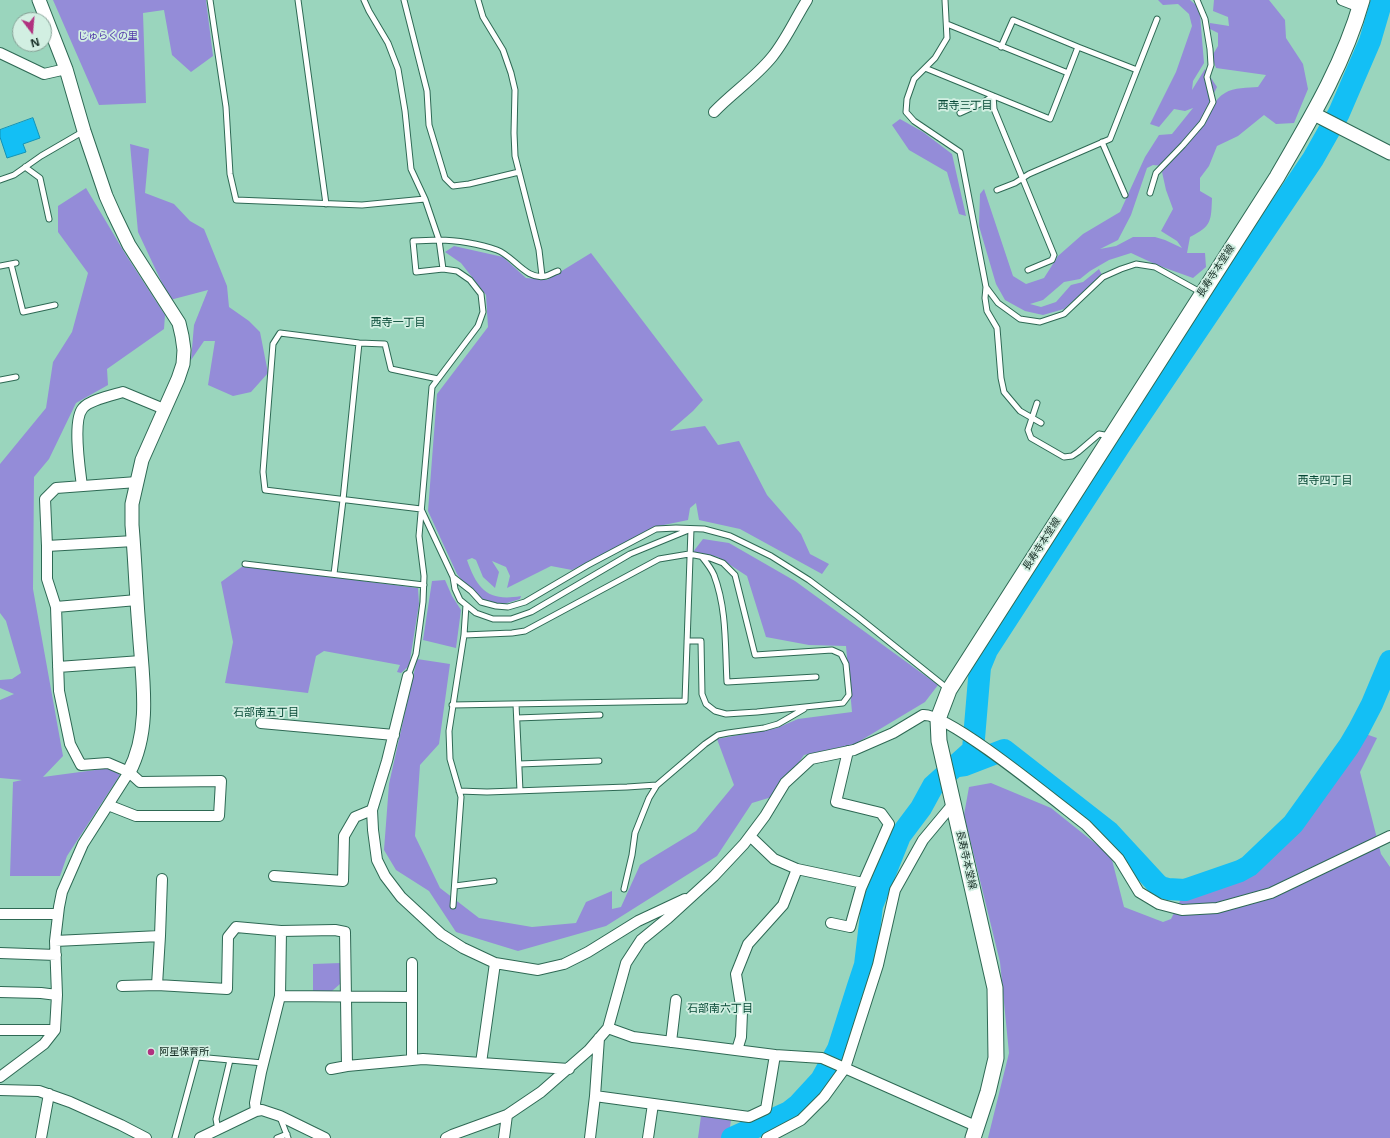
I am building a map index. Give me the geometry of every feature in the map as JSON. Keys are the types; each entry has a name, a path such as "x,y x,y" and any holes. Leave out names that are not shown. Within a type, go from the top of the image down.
{"main road":[{"name":"長寿寺本堂線","path":"975,1132 988,1092 996,1058 995,988 939,741 938,719 949,690 1277,177 1314,114 1345,51 1361,4"}],"street":[{"path":"0,1077 44,1044 55,1030 57,995 55,942 62,892 83,844 129,772 136,758 141,742 143,720 141,661 132,504 142,460 178,380 183,364 184,350 179,323 129,245 106,196 84,131 66,69 39,0"},
{"path":"714,112 771,58 785,38 807,0"},
{"path":"1342,0 1361,4"},
{"path":"0,53 44,74 66,69"},
{"path":"1314,114 1390,152"},
{"path":"82,486 77,426 82,409 90,403 123,392 164,409"},
{"path":"108,805 136,816 219,816 221,781 140,782 129,772 108,763 81,765 70,744 59,691 56,607 47,580 45,499 56,488 137,482"},
{"path":"47,546 134,541"},
{"path":"56,607 137,600"},
{"path":"58,667 141,661"},
{"path":"408,676 394,735 372,810 373,830 377,860 385,876 401,897 441,934 463,948 495,963 538,970 564,964 588,952 638,921 696,894"},
{"path":"446,1138 507,1115 541,1092 589,1050 608,1028 626,963 641,940 696,894 714,876 750,836 765,816 785,784 811,759 854,750 893,733 923,715 938,719 967,735 990,751 1097,835 1119,859 1139,892 1159,904 1182,910 1217,908 1271,893 1390,836"},
{"path":"261,723 394,735"},
{"path":"831,923 850,927 863,884 889,824 881,813 836,802 848,751"},
{"path":"767,1138 801,1120 824,1097 845,1068 878,965 895,890 923,840 953,804"},
{"path":"274,876 343,881 344,836 355,817 372,810"},
{"path":"750,836 774,859 797,869 863,884"},
{"path":"737,1050 741,1037 742,1012 736,974 748,944 783,905 797,869"},
{"path":"157,985 162,879"},
{"path":"0,914 58,914"},
{"path":"122,986 157,985 227,989 228,937 236,927 281,931 335,930 345,932 347,1066"},
{"path":"256,1111 255,1103 263,1063 280,996 281,931"},
{"path":"55,942 160,936"},
{"path":"0,954 56,955"},
{"path":"412,963 412,1060"},
{"path":"481,1063 495,963"},
{"path":"0,992 57,995"},
{"path":"280,996 346,998 412,997"},
{"path":"671,1042 676,1000"},
{"path":"608,1028 632,1037 775,1055 822,1058 975,1132"},
{"path":"0,1030 55,1030"},
{"path":"590,1138 595,1096 599,1038"},
{"path":"595,1096 749,1117 766,1109 775,1055"},
{"path":"331,1069 347,1066 423,1059 569,1069"},
{"path":"0,1090 39,1091 49,1094 121,1125 146,1138"},
{"path":"41,1138 49,1094"},
{"path":"648,1138 653,1104"},
{"path":"200,1138 256,1111 262,1110 280,1116 325,1138"},
{"path":"504,1138 507,1115"}],"lane":[{"path":"210,0 226,107 230,174 236,200 362,205 425,199"},
{"path":"298,0 326,204"},
{"path":"364,0 388,43 398,69 406,111 411,169 425,199 439,240 443,269"},
{"path":"404,0 426,91 429,125 446,178 453,186 469,184 519,172"},
{"path":"478,0 483,17 503,50 516,90 514,133 515,156 539,250 542,276"},
{"path":"945,0 948,38 935,58 914,79 907,100 906,112 914,121 960,152 986,287 985,298 987,311 997,328 1000,371 1004,392 1020,411 1041,423"},
{"path":"1150,193 1156,173 1202,123 1213,102 1207,77 1211,65 1210,49 1205,19 1197,0"},
{"path":"997,190 1029,174 1110,139 1157,19"},
{"path":"1001,47 1013,20 1137,70"},
{"path":"947,24 1068,74"},
{"path":"925,68 1050,119 1078,47"},
{"path":"960,113 993,96"},
{"path":"993,96 994,109 1054,255 1052,260 1028,270"},
{"path":"0,180 14,175 84,131"},
{"path":"1102,142 1125,195"},
{"path":"25,168 40,178 49,219"},
{"path":"408,676 416,654 424,585 419,536 432,387 478,326 483,312 481,294 470,280 457,271 443,269 416,272 413,241 439,240 466,243 497,250 510,257 525,271 535,276 546,276 558,271"},
{"path":"0,266 13,264 23,312 55,305"},
{"path":"986,287 998,303 1020,319 1040,322 1064,314 1103,277 1136,264 1155,267 1202,294"},
{"path":"421,509 265,490 263,472 273,344 280,333 359,343 385,344 391,369 438,379"},
{"path":"334,574 359,343"},
{"path":"0,380 16,377"},
{"path":"1036,403 1028,430 1031,438 1064,457 1072,456 1099,434 1111,436"},
{"path":"421,509 453,577 455,589 460,600 476,613 494,619 511,619 531,612 630,554 690,529"},
{"path":"453,577 471,591 481,602 496,606 508,607 525,602 588,565 656,530 676,528 704,529 730,536 771,556 809,580 949,690"},
{"path":"452,704 685,701 690,529"},
{"path":"464,635 525,631 658,559 689,554 702,556 723,562 735,574 755,655 832,650 841,654 846,664 849,695 843,702 807,707 726,714 715,711 706,704 702,694 701,641 687,641"},
{"path":"702,556 713,573 719,592 723,614 727,682 816,677"},
{"path":"245,564 424,585"},
{"path":"453,906 461,797 450,759 449,731 452,704 464,635 466,605"},
{"path":"516,704 520,791"},
{"path":"624,889 632,855 635,833 649,798 657,785 705,744 718,736 778,724 807,707"},
{"path":"517,718 600,715"},
{"path":"519,764 599,761"},
{"path":"459,791 520,791 657,785"},
{"path":"455,886 494,881"},
{"path":"175,1138 197,1057 263,1063"},
{"path":"218,1130 216,1119 230,1060"},
{"path":"277,1138 287,1136 280,1116"}],"green space":[{"name":"じゅらくの里","path":"53,0 206,0 213,56 191,72 172,55 164,10 143,13 146,103 99,105"},
{"path":"1158,0 1190,0 1197,6 1200,15 1204,63 1193,81 1192,90 1205,69 1217,87 1198,126 1163,166 1153,165 1147,168 1131,215 1118,240 1100,249 1116,246 1133,237 1155,237 1182,248 1177,241 1161,231 1173,209 1166,190 1162,172 1194,135 1215,102 1221,96 1229,91 1241,88 1258,87 1266,75 1216,68 1212,56 1218,46 1218,33 1210,29 1210,23 1229,26 1228,17 1213,11 1214,0 1269,0 1285,20 1286,38 1303,64 1308,89 1294,123 1276,124 1264,115 1238,136 1217,146 1209,166 1200,178 1200,191 1212,198 1209,222 1203,230 1190,237 1187,253 1205,253 1206,267 1193,278 1157,265 1131,253 1109,260 1090,271 1080,279 1064,282 1043,300 1030,304 1041,307 1056,302 1071,285 1083,282 1099,269 1102,275 1064,309 1043,315 1025,311 1005,300 996,284 979,226 980,194 984,189 1013,276 1026,284 1044,278 1058,256 1083,234 1120,212 1145,157 1159,135 1172,134 1193,108 1185,111 1174,109 1159,127 1150,124 1176,72 1192,26 1189,14 1178,4 1163,5"},
{"path":"900,119 923,132 952,154 966,216 959,214 947,172 909,150 892,125"},
{"path":"130,144 149,149 145,193 174,204 190,221 204,229 227,286 229,307 249,321 260,332 268,373 251,392 233,396 208,385 215,341 204,341 191,360 194,325 208,290 170,300 138,232"},
{"path":"86,188 126,255 165,315 164,329 107,369 108,385 76,403 49,459 34,477 33,589 63,756 43,777 110,768 120,775 67,856 60,876 10,876 13,782 22,780 0,778 0,700 14,694 0,688 0,680 12,679 21,673 6,621 0,613 0,464 46,408 53,362 72,332 88,273 58,232 58,206"},
{"path":"454,246 503,257 526,278 547,280 591,253 703,400 670,431 705,426 718,445 739,441 767,495 801,534 810,554 829,564 822,574 740,529 699,520 696,503 690,508 688,520 654,527 572,570 551,566 507,588 510,576 506,567 492,561 499,572 495,588 483,577 476,560 472,558 467,560 475,579 485,591 500,597 521,596 520,599 504,604 477,600 457,574 428,511 437,394 488,327 486,295 461,263 445,252"},
{"path":"703,539 729,543 795,581 938,685 925,702 855,744 804,755 775,796 752,803 717,856 606,926 518,951 456,932 429,891 396,870 384,850 389,784 417,659 450,664 439,744 420,765 415,836 440,888 479,918 532,927 576,923 586,902 612,891 612,909 621,907 640,865 696,831 734,785 717,739 777,728 798,719 852,712 846,646 809,645 766,637 747,576 718,557 693,552"},
{"path":"243,566 418,588 419,604 409,666 401,673 397,672 400,665 324,651 316,656 308,693 225,683 233,642 221,582"},
{"path":"445,580 452,596 461,610 456,648 423,640 432,581"},
{"path":"1357,731 1377,738 1360,772 1381,854 1390,867 1390,1138 988,1138 1009,1053 1000,962 964,815 969,787 991,783 1051,808 1111,856 1124,907 1163,922 1171,919 1190,881 1251,862"},
{"path":"341,963 340,984 332,991 313,992 313,964"},
{"path":"701,1116 731,1120 729,1134 721,1138 698,1138"}],"water":[{"path":"33,118 40,138 23,144 26,152 7,158 0,137 0,130"}],"waterway":[{"path":"732,1138 789,1112 798,1105 821,1080 838,1049 865,965 872,906 900,836 921,808 933,786 973,750 980,667 987,650 1122,442 1313,159 1339,113 1370,41 1382,0"},
{"path":"958,766 965,765 1004,750 1109,832 1157,884 1168,889 1185,890 1240,871 1249,866 1293,824 1349,746 1372,704 1390,661"}],"place":[{"name":"阿星保育所","path":"151,1052"}],"district":[{"name":"西寺三丁目","path":"965,106"},
{"name":"西寺一丁目","path":"398,323"},
{"name":"西寺四丁目","path":"1325,481"},
{"name":"石部南五丁目","path":"266,713"},
{"name":"石部南六丁目","path":"720,1009"}]}
